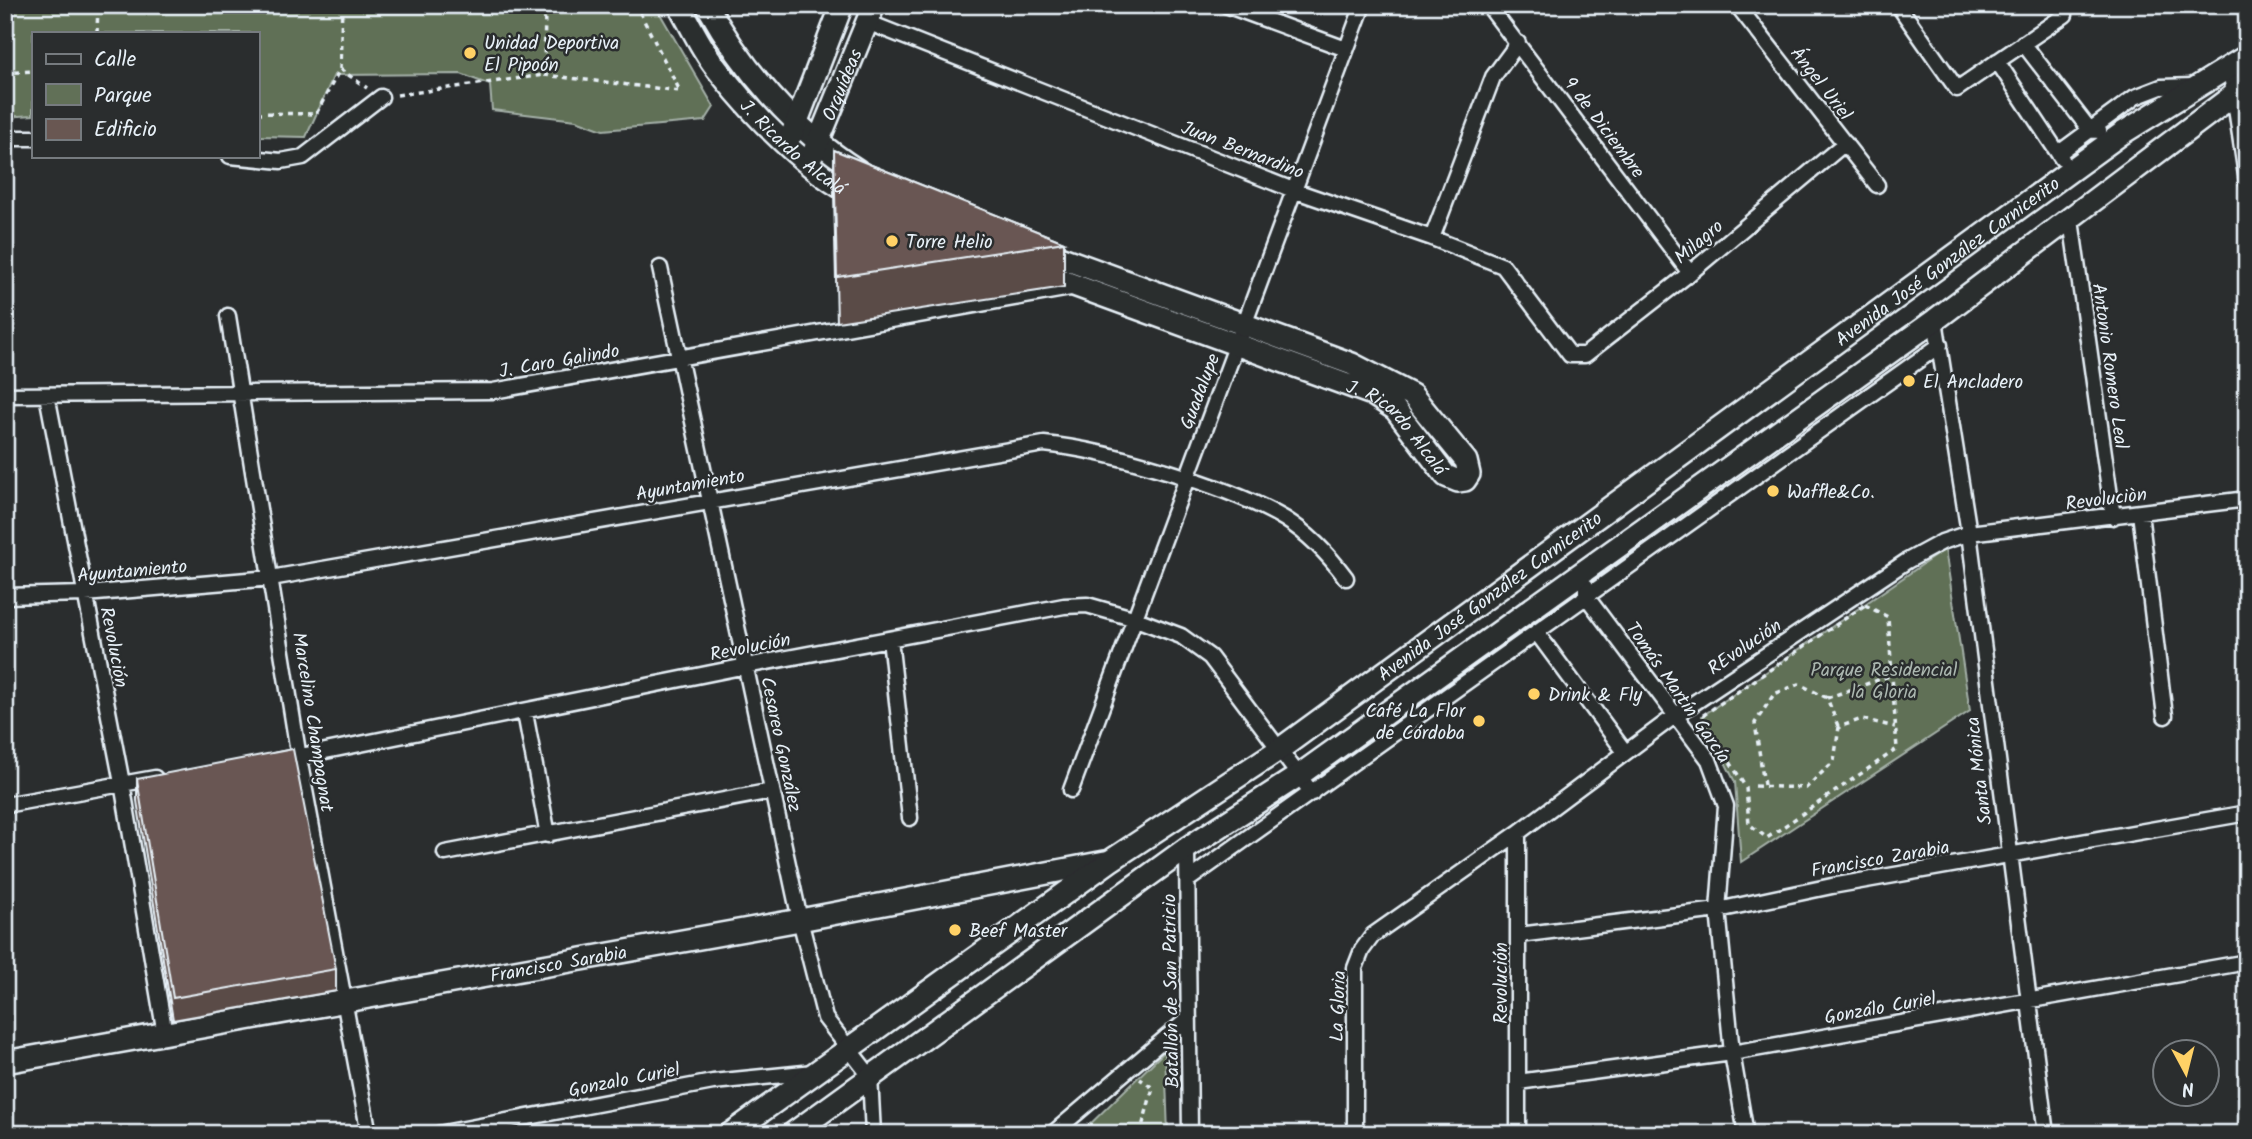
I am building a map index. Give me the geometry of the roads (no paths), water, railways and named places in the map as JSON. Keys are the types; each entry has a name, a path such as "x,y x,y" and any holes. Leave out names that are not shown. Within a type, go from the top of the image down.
{"street":[{"name":"J. Ricardo Alcalá","path":"679,5 721,75 787,142 842,189 878,206"},
{"name":"J. Ricardo Alcalá","path":"707,5 729,45 760,84 820,143 870,178"},
{"name":"Orquídeas","path":"787,142 799,123 842,5"},
{"path":"1226,5 1346,49"},
{"name":"Guadalupe","path":"1071,790 1363,5"},
{"name":"9 de Diciembre","path":"1488,5 1690,273"},
{"name":"Ángel Uriel","path":"1737,5 1877,185"},
{"path":"1898,5 1957,89 2065,15 2058,5"},
{"name":"Orquídeas","path":"808,162 820,143 871,14"},
{"name":"Juan Bernardino","path":"871,14 1293,190 1432,238 1503,266 1570,355"},
{"path":"1432,238 1493,77 1518,43"},
{"path":"2024,43 2090,130 2121,135"},
{"path":"1997,61 2064,162 2090,130 2135,97 2161,87 2196,86"},
{"path":"2238,62 2247,181"},
{"name":"Avenida José González Carnicerito","path":"730,1134 849,1052 1111,861 1280,749 2064,162 2121,135 2238,62"},
{"name":"Avenida José González Carnicerito","path":"792,1134 1187,848 1298,776 1935,320 2241,90"},
{"path":"250,158 281,161 303,157 382,97"},
{"path":"5,138 32,138"},
{"name":"Milagro","path":"1570,355 1585,355 1690,273 1845,143"},
{"name":"Antonio Romero Leal","path":"2071,220 2113,517"},
{"name":"J. Ricardo Alcalá","path":"1020,242 1111,276 1240,336 1372,394 1395,409 1446,476 1458,481 1465,480 1469,474 1466,461 1412,395 1352,364 1240,336 1074,287 1024,266"},
{"name":"Cesareo González","path":"660,268 682,358 800,920 825,1018 870,1076"},
{"name":"J. Caro Galindo","path":"5,395 493,391 1074,287 1111,276"},
{"name":"Marcelino Champagnat","path":"228,316 238,393 299,758 369,1134"},
{"name":"Santa Mónica","path":"1935,320 1969,533 2008,855 2030,1000 2046,1134"},
{"path":"1188,880 1940,345"},
{"name":"Revolución","path":"47,395 122,783 165,1034"},
{"name":"Ayuntamiento","path":"5,596 85,594 271,578 1044,444 1082,447 1254,503 1285,519 1330,557 1346,578"},
{"name":"Revoluciòn","path":"1969,533 2247,499"},
{"path":"2140,513 2165,716"},
{"name":"REvolución","path":"1518,833 1676,715 1907,561 1942,542 1969,533"},
{"path":"1586,570 1586,596"},
{"name":"Tomás Martín García","path":"1586,596 1709,760 1726,806 1718,910 1732,1053 1746,1134"},
{"name":"Revolución","path":"258,764 525,713 746,666 1064,606 1087,606 1136,619 1181,636 1210,657 1312,793"},
{"path":"1536,633 1625,752"},
{"path":"890,639 910,818"},
{"path":"525,713 548,835"},
{"path":"5,805 176,775"},
{"path":"445,853 772,792"},
{"name":"Francisco Zarabia","path":"1520,935 1718,910 1832,886 2247,813"},
{"name":"Revolución","path":"1518,833 1518,1134"},
{"name":"La Gloria","path":"1355,1134 1355,968 1362,950 1373,935 1518,833"},
{"name":"Batallón de San Patricio","path":"1187,848 1190,1134"},
{"name":"Francisco Sarabia","path":"5,1062 800,920 1111,861"},
{"name":"Gonzálo Curiel","path":"1518,1082 1732,1053 2247,962"},
{"path":"1052,1134 1189,1018"},
{"name":"Gonzalo Curiel","path":"438,1134 713,1083 819,1071"},
{"path":"870,1076 873,1134"}],"place":[{"name":"Unidad Deportiva El Pipoón","path":"470,53"},
{"name":"Torre Helio","path":"892,241"},
{"name":"El Ancladero","path":"1909,381"},
{"name":"Waffle&Co.","path":"1773,491"},
{"name":"Drink & Fly","path":"1534,694"},
{"name":"Café La Flor de Córdoba","path":"1479,721"},
{"name":"Beef Master","path":"955,930"}],"park label":[{"name":"Parque Residencial la Gloria","path":"1884,680"}]}
